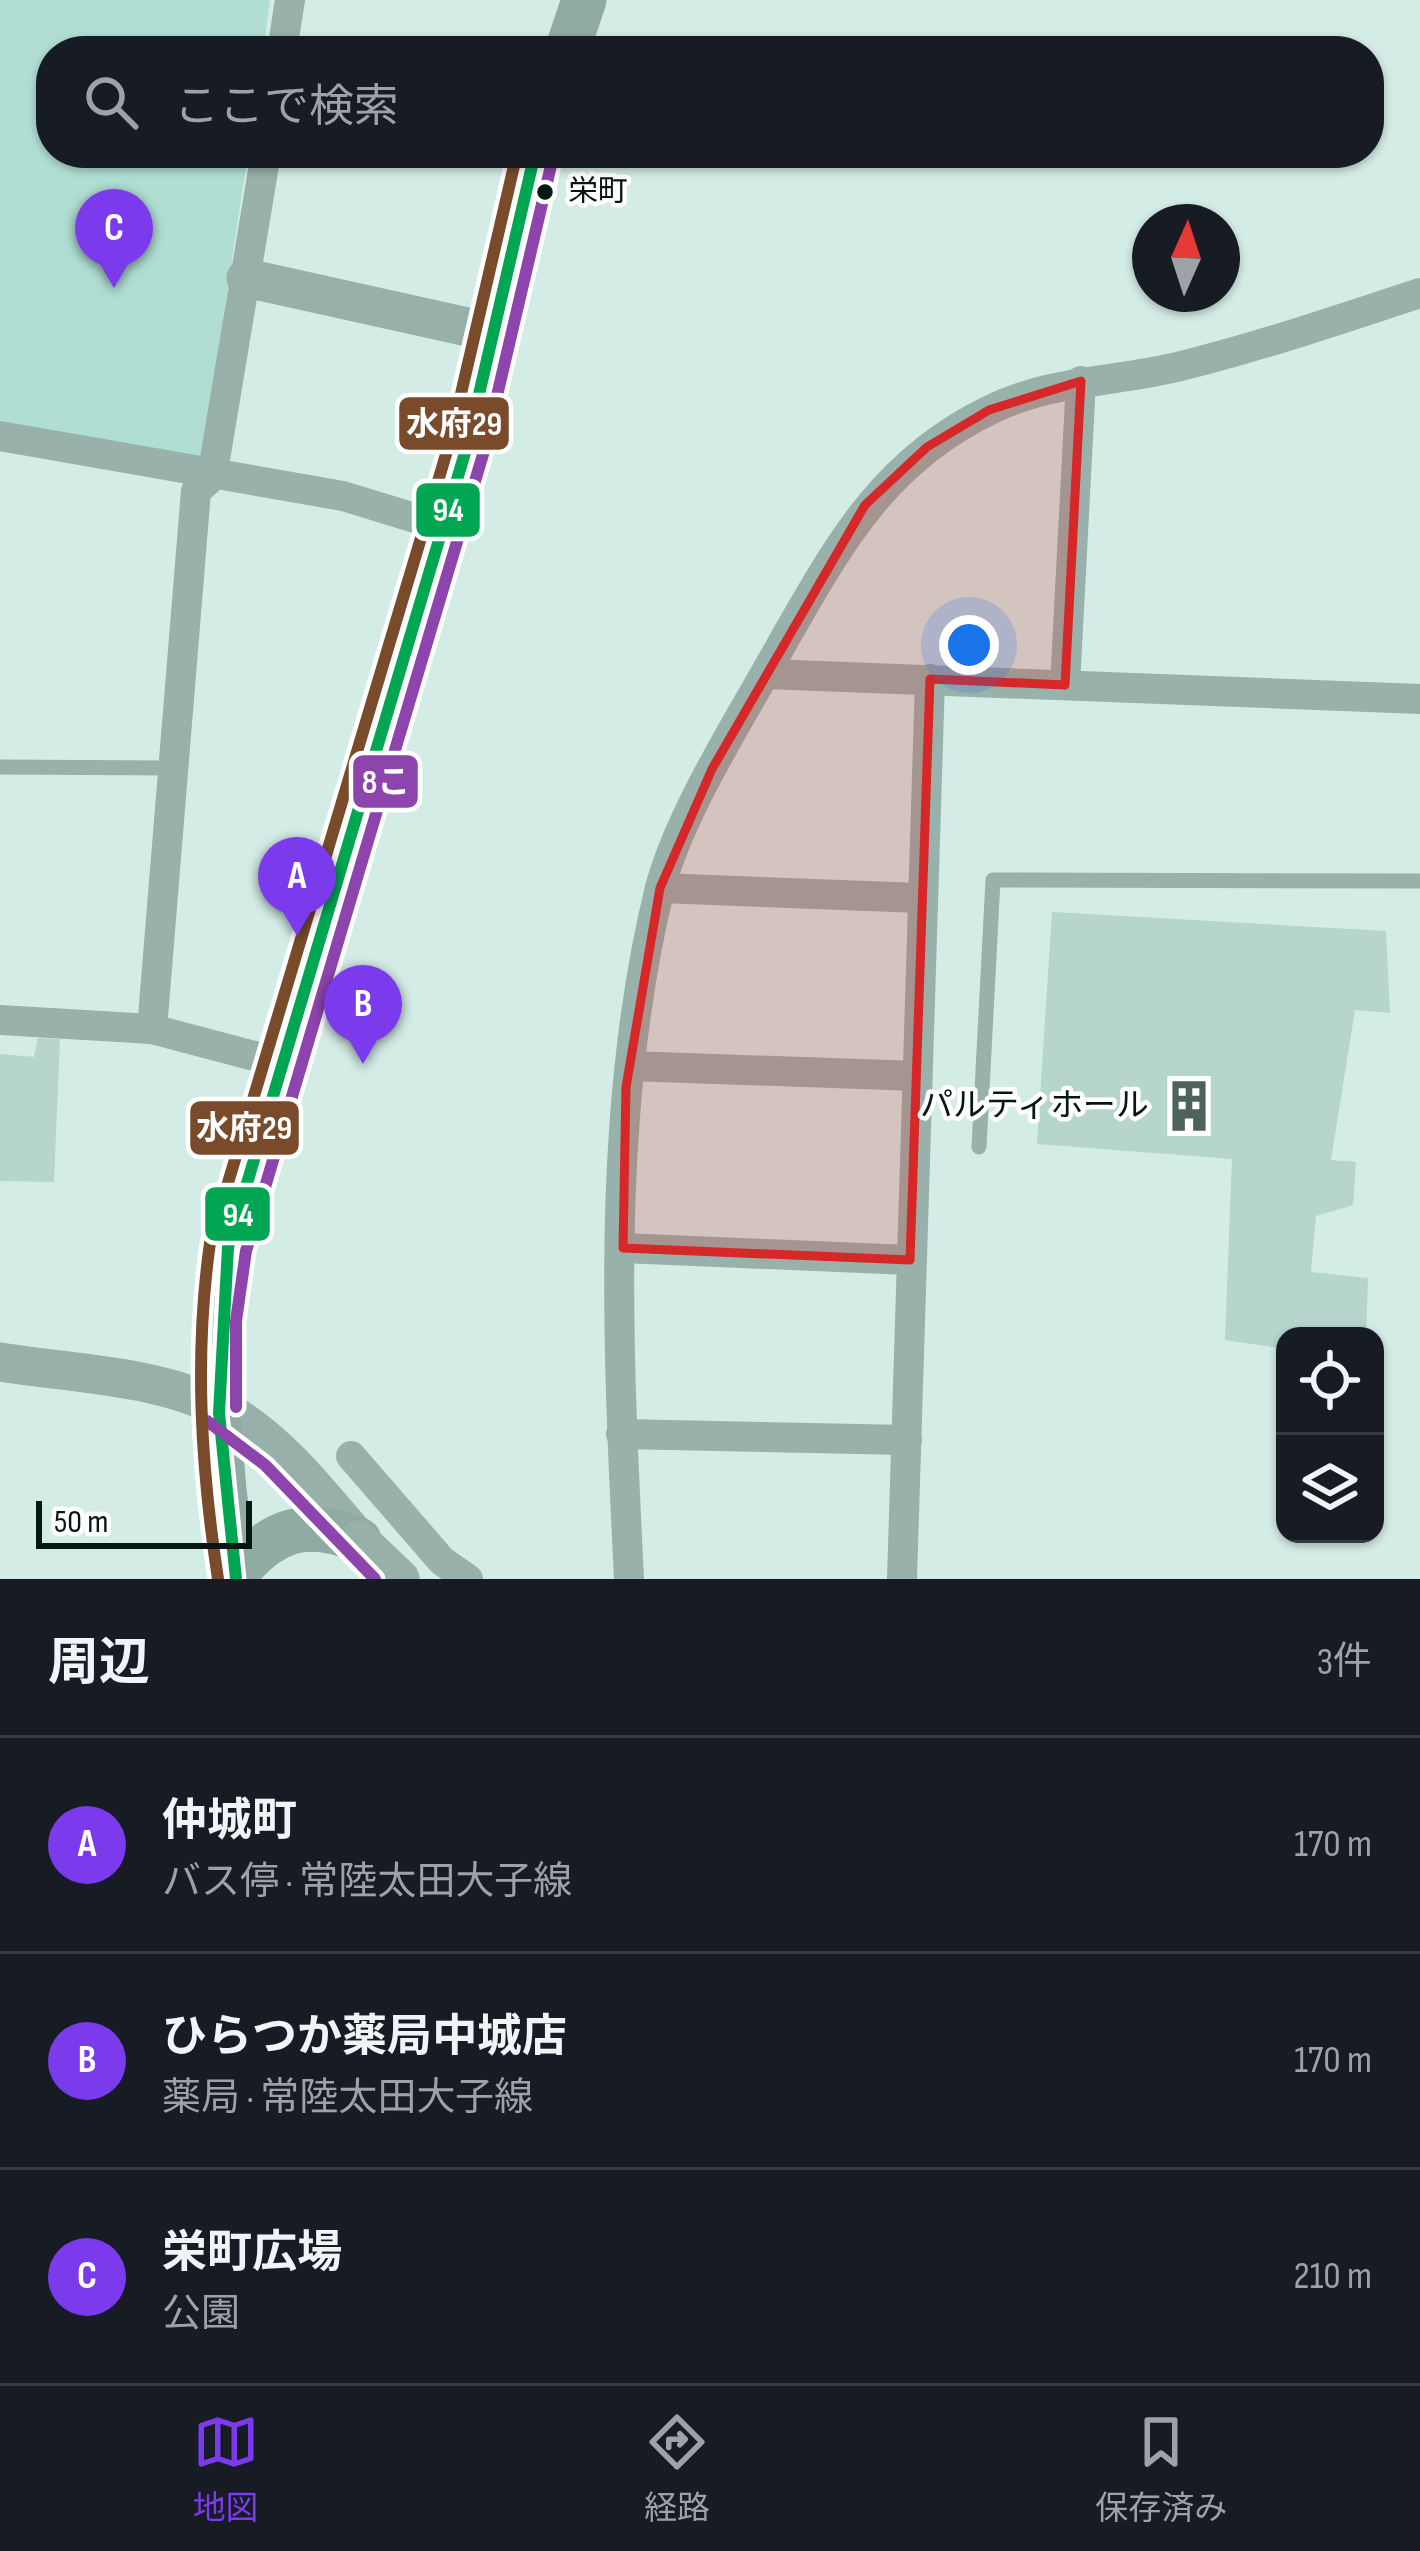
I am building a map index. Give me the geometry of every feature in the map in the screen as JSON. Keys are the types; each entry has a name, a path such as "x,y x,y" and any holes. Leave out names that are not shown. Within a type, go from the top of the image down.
{"main road":[{"path":"572,36 584,0"},
{"path":"235,1577 218,1407 218,1320 228,1246 444,527 531,168"},
{"path":"235,1577 260,1544 280,1532 332,1529 366,1559"}],"street":[{"path":"284,36 290,0"},
{"path":"152,1029 196,491 212,477 264,168"},
{"path":"246,278 490,332"},
{"path":"628,1579 622,1248 630,1066 660,888 712,769 865,505 927,447 989,410 1041,388 1173,368 1420,293"},
{"path":"1065,686 1081,380"},
{"path":"0,436 212,477 343,496 444,527"},
{"path":"766,674 1420,699"},
{"path":"902,1579 930,679"},
{"path":"660,888 920,898"},
{"path":"0,1020 152,1029 281,1063"},
{"path":"630,1066 917,1076"},
{"path":"622,1248 910,1260"},
{"path":"0,1362 147,1386 218,1407 278,1451 366,1559 400,1579"},
{"path":"622,1434 907,1440"},
{"path":"351,1456 442,1561 468,1579"},
{"path":"366,1559 442,1561"}],"lane":[{"path":"0,767 171,768"},
{"path":"979,1147 993,880 1420,881"}],"highlighted area":[{"path":"1081,381 1065,685 930,679 910,1260 623,1248 626,1087 660,888 712,769 865,505 927,447 989,410"}],"green space":[{"path":"0,0 270,0 265,36 36,36 36,168 246,168 202,459 0,424"}],"building":[{"name":"パルティホール","path":"1052,912 1386,931 1390,1013 1355,1010 1331,1160 1356,1162 1353,1205 1316,1216 1311,1272 1368,1278 1366,1327 1276,1327 1276,1348 1225,1340 1232,1159 1037,1144"},
{"path":"38,1038 60,1039 54,1182 0,1181 0,1054 34,1057"}],"transit line":[{"name":"水府29","path":"218,1579 202,1411 202,1327 210,1243 450,441 514,168"},
{"name":"94","path":"236,1579 219,1413 228,1247 467,446 532,168"},
{"name":"8こ","path":"236,1407 236,1321 246,1251 484,451 550,168"},
{"name":"8こ","path":"207,1421 265,1465 375,1579"}],"place":[{"name":"栄町","path":"545,192"},
{"name":"栄町広場","path":"114,288"},
{"name":"仲城町","path":"297,936"},
{"name":"ひらつか薬局中城店","path":"363,1064"},
{"name":"パルティホール","path":"1189,1106"}]}
